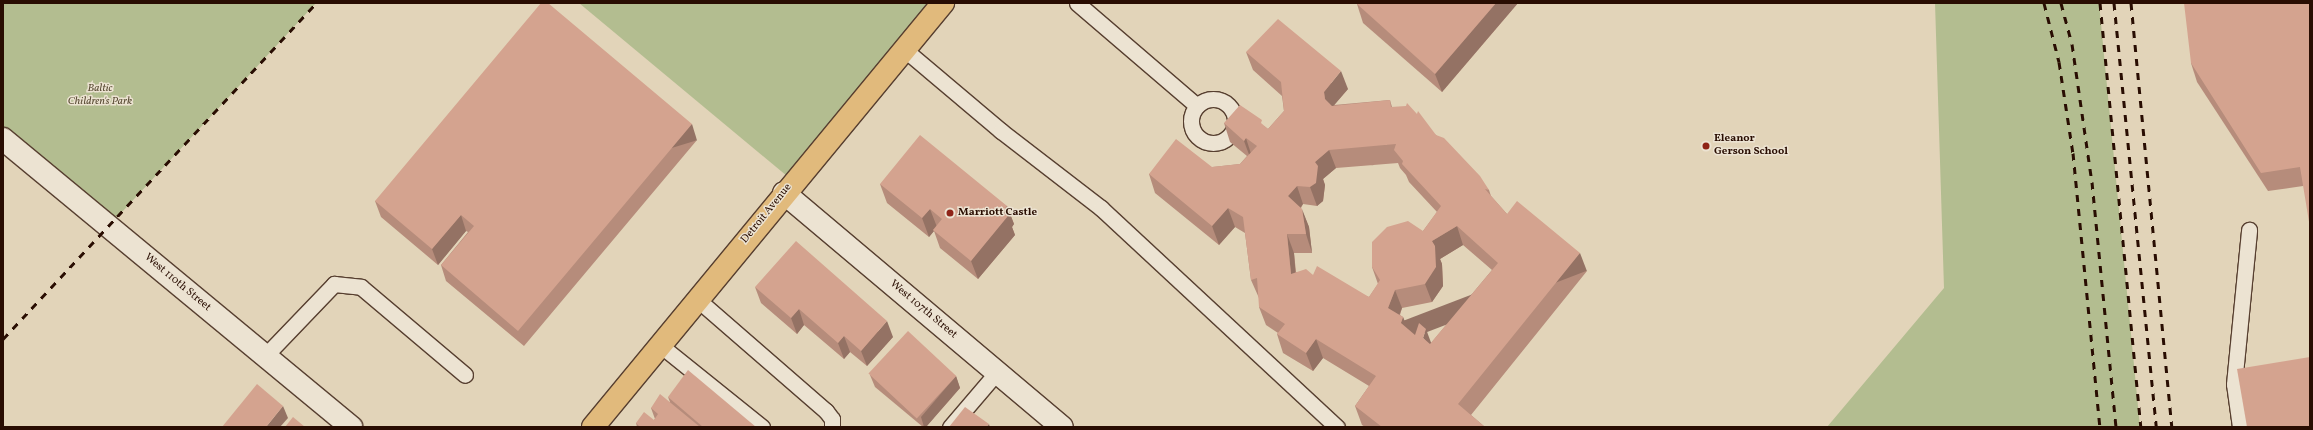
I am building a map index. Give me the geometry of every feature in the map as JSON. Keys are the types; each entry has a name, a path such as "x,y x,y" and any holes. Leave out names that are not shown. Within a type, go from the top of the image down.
{"main road":[{"name":"Detroit Avenue","path":"593,427 784,193 943,3"}],"street":[{"name":"West 110th Street","path":"3,139 351,427"},
{"name":"West 107th Street","path":"784,193 1062,427"}],"lane":[{"path":"1077,3 1197,106"},
{"path":"904,49 1001,131 1101,208 1337,427"},
{"path":"2240,427 2234,384 2249,230"},
{"path":"265,356 334,284 362,286 465,374"},
{"path":"697,299 826,410 832,419 832,427"},
{"path":"660,345 762,427"},
{"path":"950,427 997,372"}],"green space":[{"name":"Baltic Children's Park","path":"3,3 316,3 109,226 3,139"},
{"path":"579,3 943,3 793,181"},
{"path":"1935,3 2099,3 2140,427 1827,427 1944,288"}],"building":[{"path":"541,3 548,3 692,124 518,331 441,265 474,226 461,215 432,249 375,201"},
{"path":"1496,3 1435,74 1357,4"},
{"path":"2184,3 2310,3 2310,228 2300,167 2261,173 2191,63"},
{"path":"1278,19 1341,71 1324,92 1325,99 1332,106 1390,100 1391,107 1406,106 1407,103 1417,114 1418,111 1436,135 1444,138 1480,176 1489,190 1485,189 1507,214 1517,201 1580,253 1458,404 1485,427 1382,427 1355,406 1376,376 1316,339 1306,353 1277,334 1285,324 1259,307 1257,278 1251,280 1243,217 1228,208 1212,226 1149,174 1176,139 1212,167 1240,164 1257,146 1246,138 1244,141 1224,123 1240,105 1262,120 1261,123 1268,129 1284,111 1281,82 1246,52","holes":["1396,144 1394,150 1403,161 1402,164 1441,206 1423,231 1408,221 1387,227 1372,242 1372,267 1380,280 1369,297 1317,266 1313,275 1306,269 1291,274 1287,234 1306,234 1302,209 1288,196 1297,186 1310,187 1316,183 1318,166 1315,162 1329,150","1457,226 1498,263 1430,344 1423,338 1426,329 1419,323 1415,335 1401,323 1403,317 1388,308 1395,290 1425,284 1436,267 1435,246 1432,241"]},
{"name":"Marriott Castle","path":"920,135 1007,206 1002,212 1008,216 971,261 933,230 942,219 930,209 922,218 880,184"},
{"path":"796,241 887,321 861,351 844,336 838,343 799,309 791,318 755,287"},
{"path":"908,331 956,376 917,418 868,373"},
{"path":"2310,357 2310,427 2247,427 2237,369"},
{"path":"688,370 756,427 703,427 668,397"},
{"path":"257,384 283,406 266,427 222,427"},
{"path":"660,394 700,427 640,427 636,423 644,412 654,420 658,414 651,408"},
{"path":"965,407 989,424 986,427 949,427"},
{"path":"293,417 305,427 285,427"}],"railway":[{"path":"3,339 316,3"},
{"path":"2044,3 2059,62 2073,153 2100,427"},
{"path":"2061,3 2072,44 2092,182 2116,427"},
{"path":"2100,3 2141,427"},
{"path":"2114,3 2156,427"},
{"path":"2131,3 2172,427"}],"place":[{"name":"Eleanor Gerson School","path":"1706,146"},
{"name":"Marriott Castle","path":"950,213"}]}
